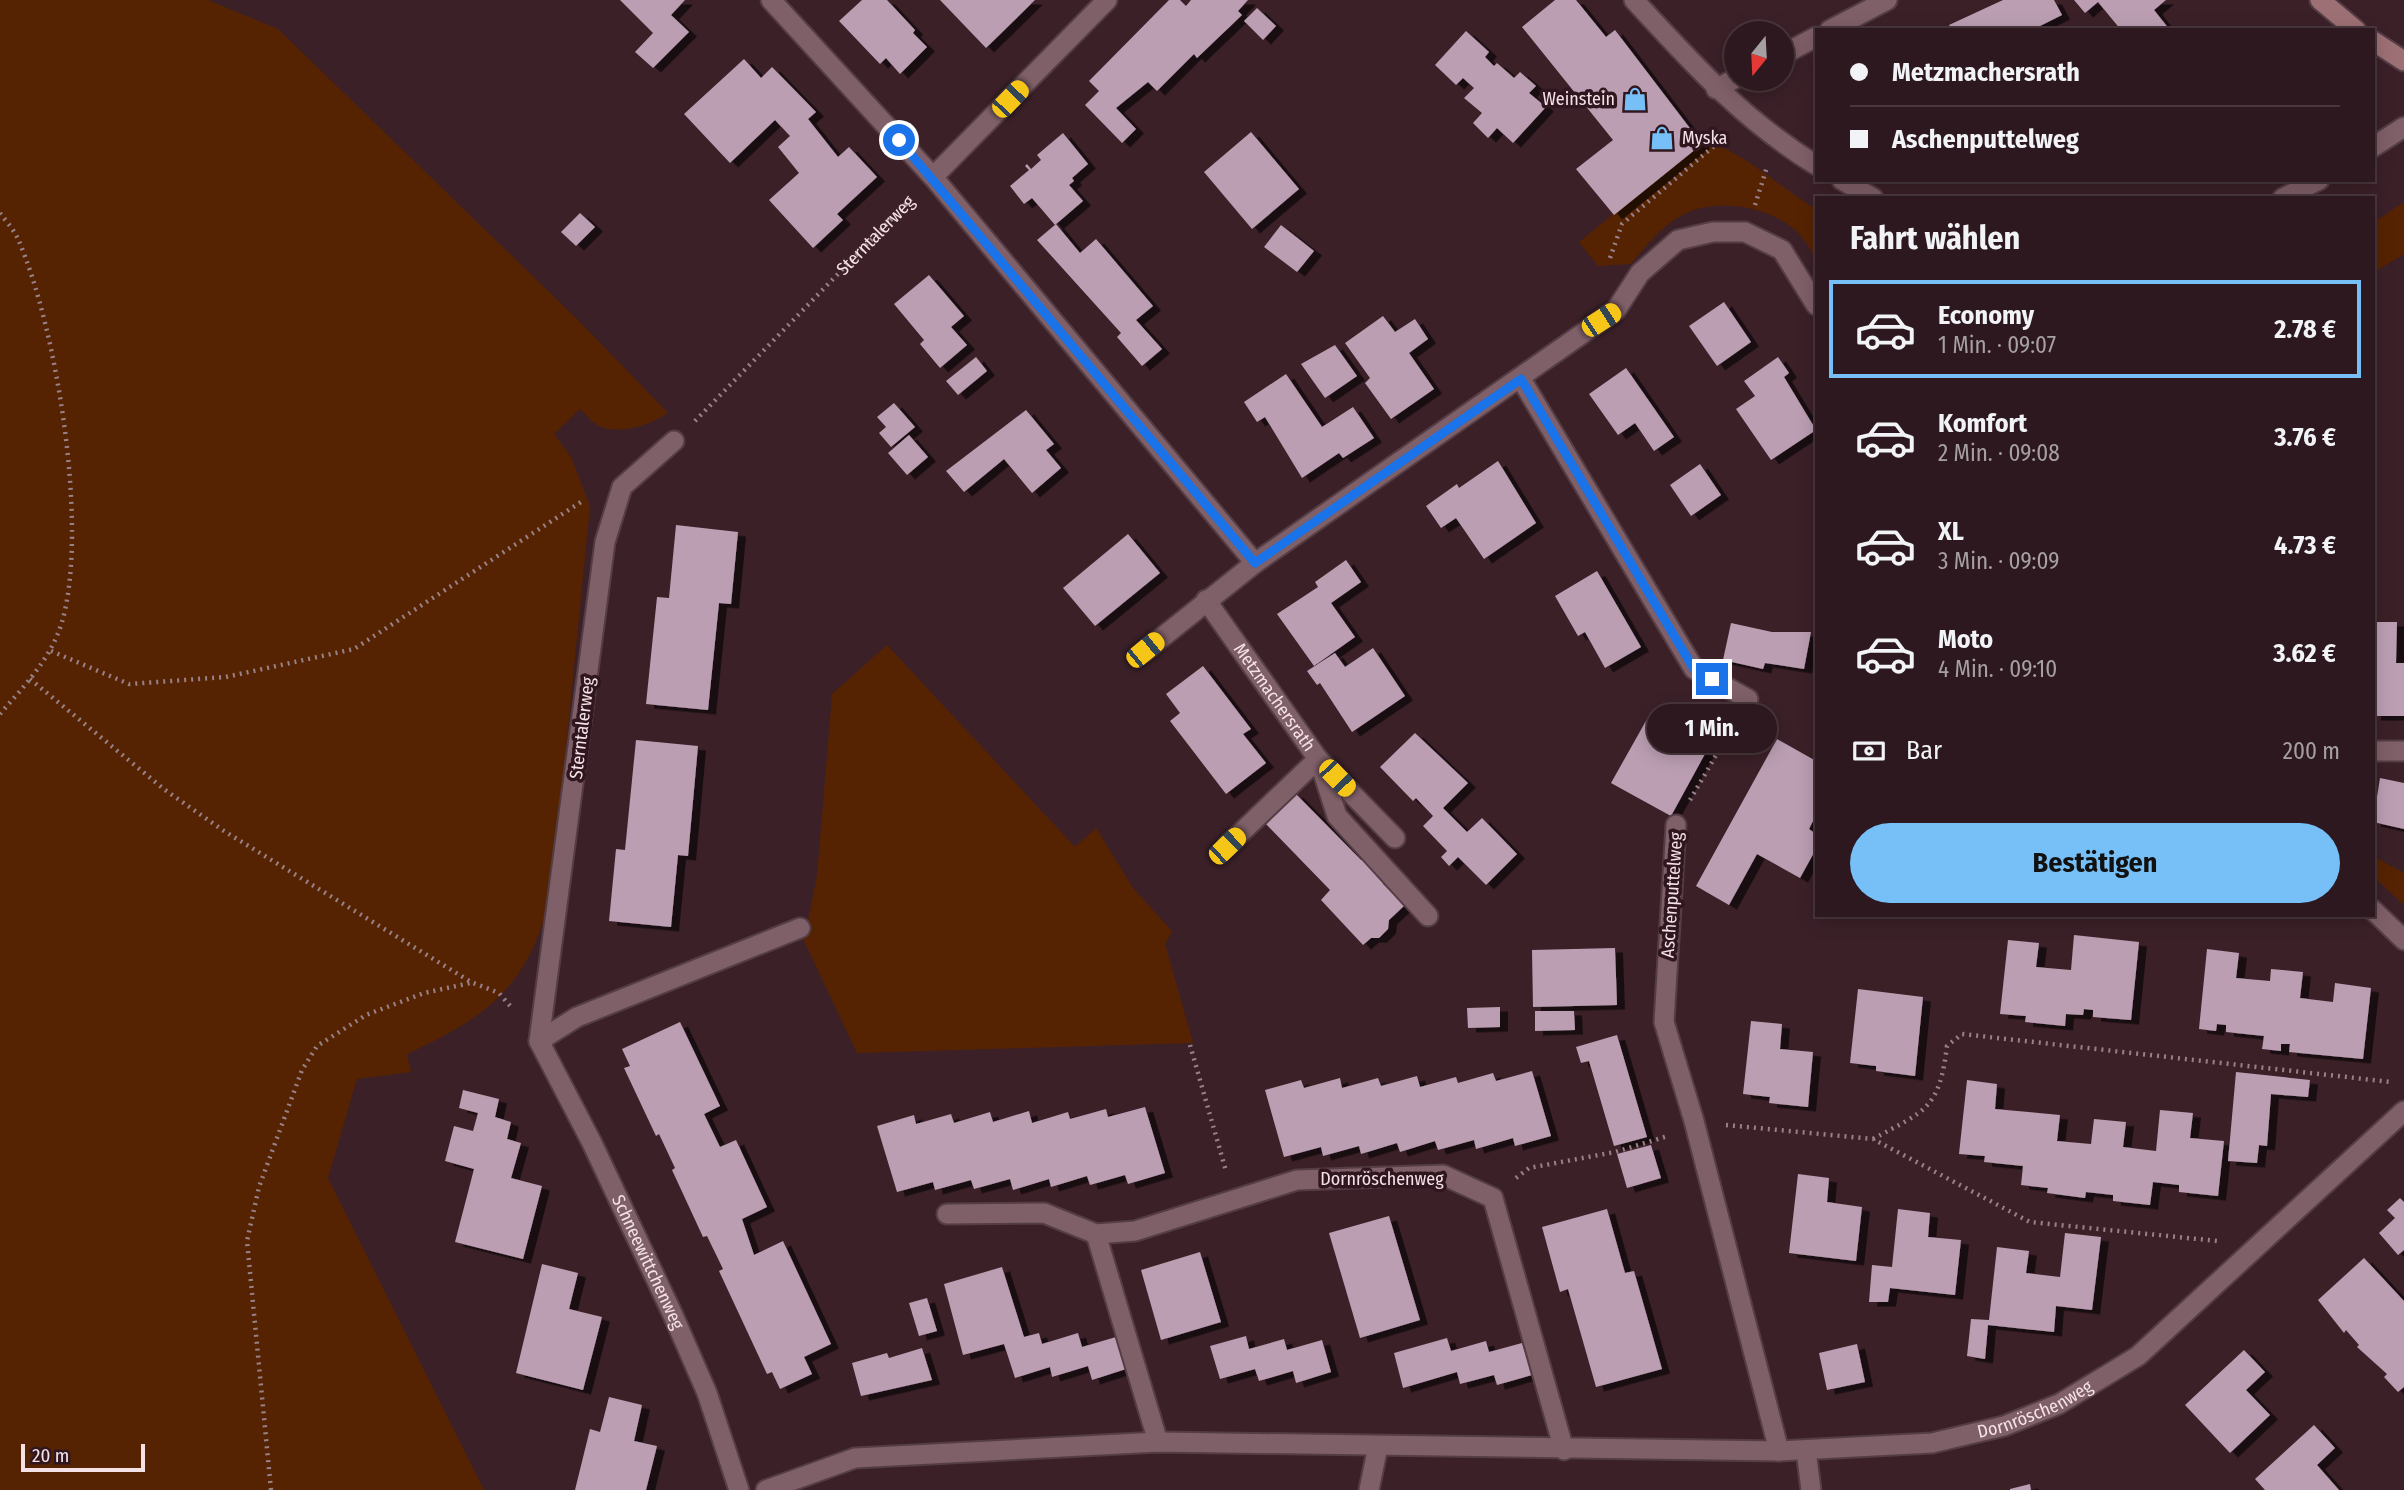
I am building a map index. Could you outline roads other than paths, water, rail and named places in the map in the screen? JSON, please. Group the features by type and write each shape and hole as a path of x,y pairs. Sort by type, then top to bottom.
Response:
{"main road":[{"path":"2320,0 2354,28"},
{"path":"2375,42 2404,61"}],"street":[{"path":"771,0 933,177 1255,563"},
{"path":"933,177 1107,0"},
{"path":"1634,0 1716,89 1775,140 1815,164"},
{"path":"1834,28 1888,0"},
{"path":"1794,49 1815,38"},
{"path":"1716,89 1724,85"},
{"path":"2375,145 2404,127"},
{"path":"1845,182 1869,196"},
{"path":"2287,196 2315,182"},
{"path":"1145,650 1255,563 1616,310 1640,273 1678,240 1701,234 1745,232 1782,250 1815,303"},
{"path":"1521,379 1694,669 1748,699"},
{"name":"Sterntalerweg","path":"539,1041 605,542 622,486 674,441"},
{"name":"Metzmachersrath","path":"1206,600 1318,758 1227,846"},
{"path":"2375,751 2404,751"},
{"path":"1318,758 1395,838"},
{"path":"1318,758 1337,816 1428,916"},
{"name":"Aschenputtelweg","path":"1676,825 1664,1022 1695,1124 1779,1451"},
{"path":"2375,912 2404,940"},
{"path":"539,1041 577,1017 800,928"},
{"name":"Schneewittchenweg","path":"539,1041 592,1143 673,1315 707,1394 739,1490"},
{"name":"Dornröschenweg","path":"766,1490 855,1458 1158,1442 1564,1450 1779,1451 1932,1443 2004,1426 2059,1404 2137,1356 2404,1111"},
{"name":"Dornröschenweg","path":"947,1214 1044,1213 1096,1234 1136,1231 1297,1180 1443,1175 1493,1198 1564,1450"},
{"path":"1096,1234 1158,1442"},
{"path":"1369,1490 1378,1446"},
{"path":"1806,1450 1811,1490"}],"place":[{"name":"Weinstein","path":"1635,99"},
{"name":"Myska","path":"1662,138"}]}
